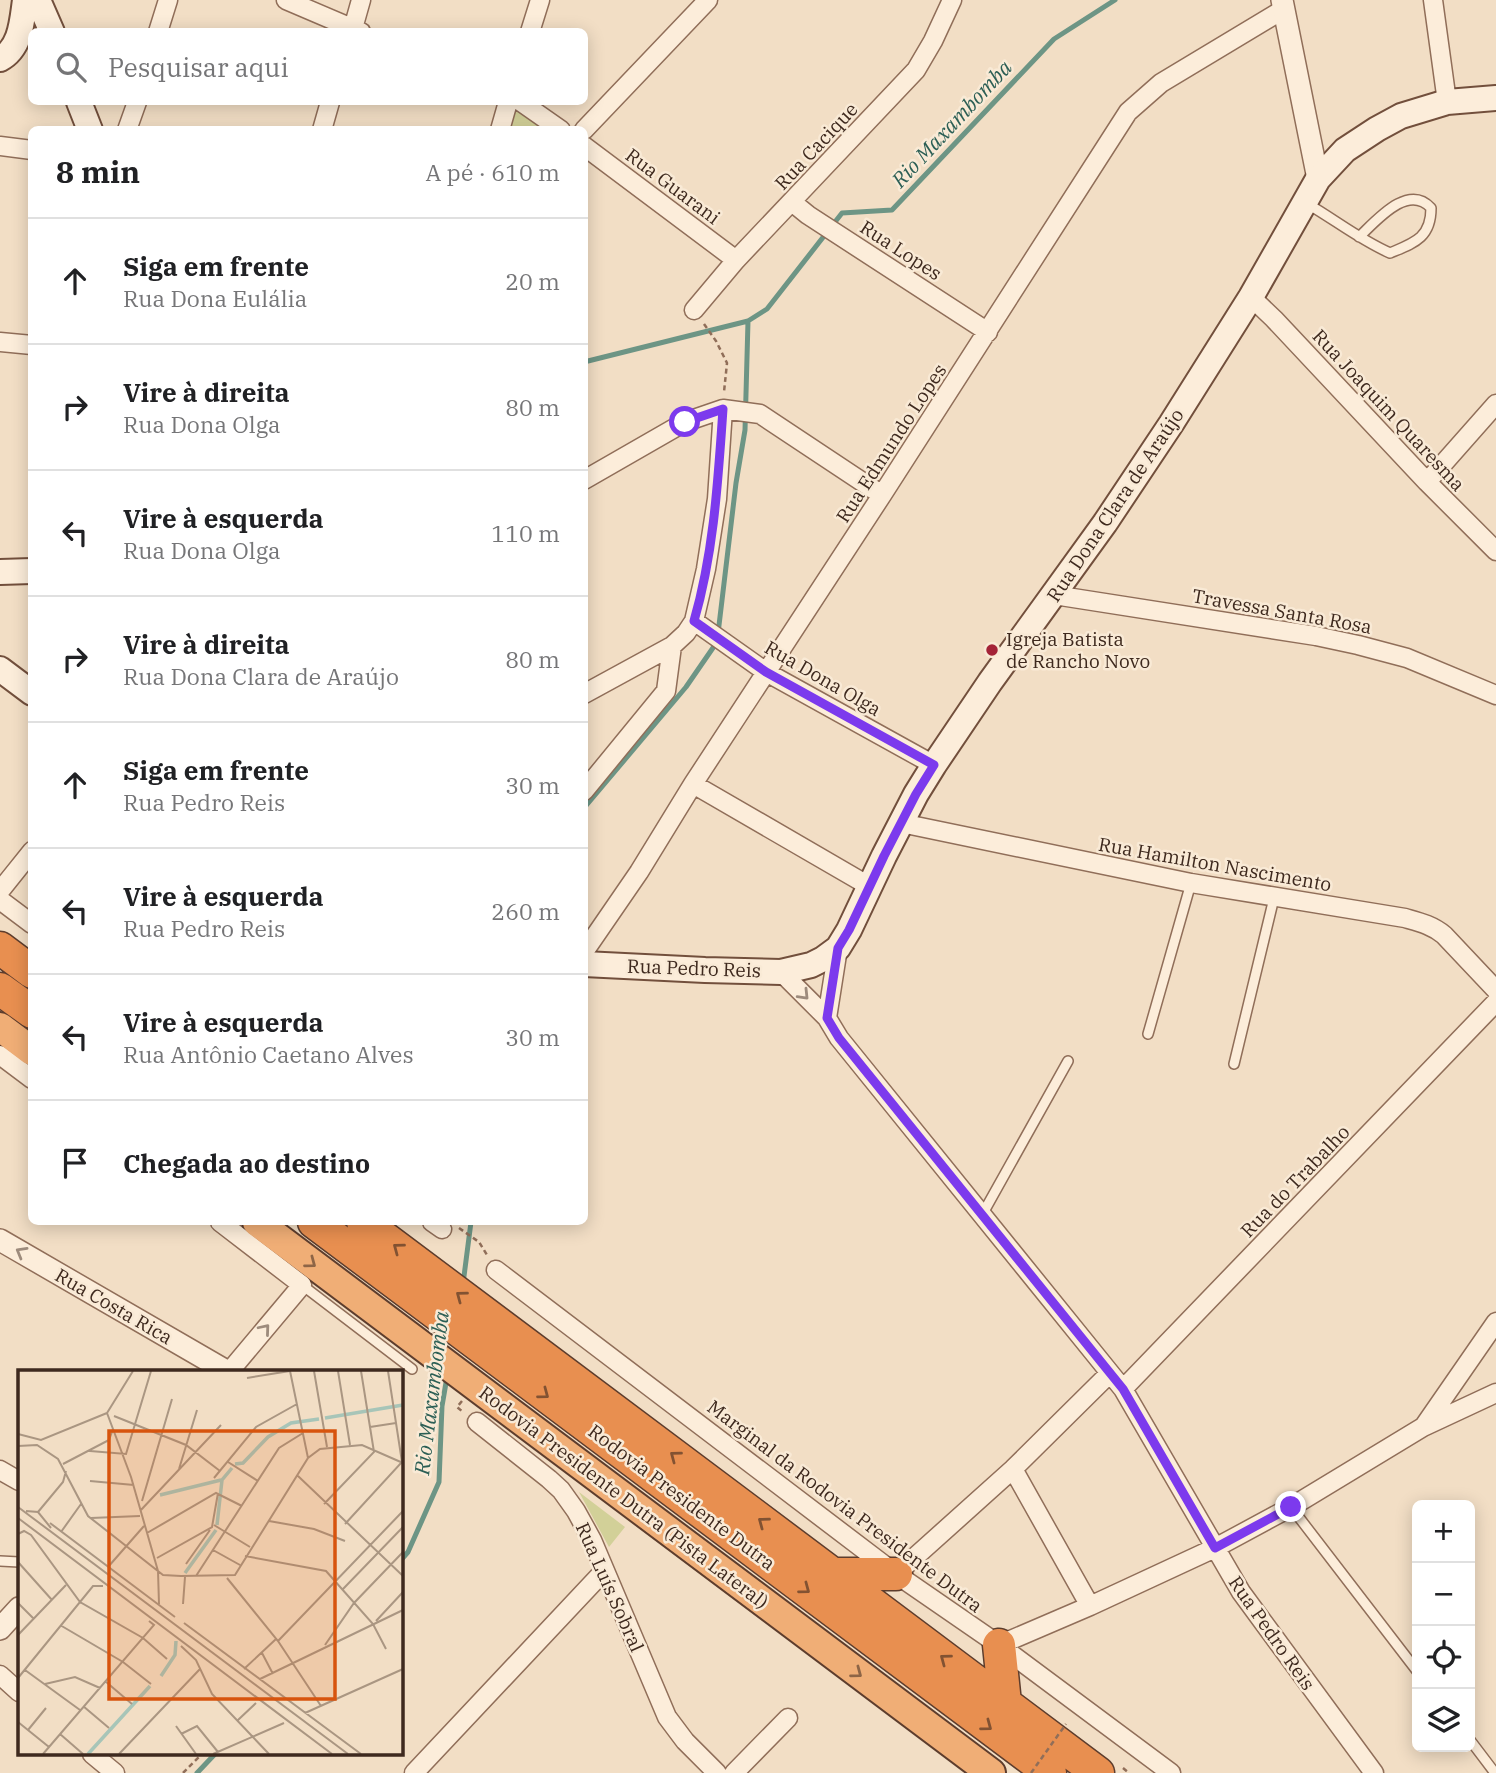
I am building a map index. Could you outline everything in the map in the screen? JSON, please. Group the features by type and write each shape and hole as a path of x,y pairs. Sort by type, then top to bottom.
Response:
{"highway":[{"path":"0,948 28,969"},
{"path":"0,989 28,1009"},
{"path":"0,1027 28,1048"},
{"name":"Rodovia Presidente Dutra (Pista Lateral)","path":"261,1225 417,1358 470,1382 991,1773"},
{"name":"Rodovia Presidente Dutra","path":"318,1225 1050,1773"},
{"name":"Rodovia Presidente Dutra","path":"367,1225 1098,1773"},
{"path":"832,1574 896,1574"},
{"path":"999,1645 1004,1703"}],"main road":[{"path":"0,59 9,54 18,37 25,0"},
{"path":"38,0 49,28"},
{"name":"Rua Dona Clara de Araújo","path":"838,948 901,822 934,765 1143,467 1251,297 1318,178 1345,150 1401,116 1447,102 1496,98"},
{"path":"80,105 88,126"},
{"path":"0,572 28,571"},
{"path":"0,669 28,690"},
{"path":"781,972 811,965 838,948"},
{"name":"Rua Pedro Reis","path":"588,964 781,972"}],"street":[{"path":"159,28 168,0"},
{"path":"286,0 351,28"},
{"path":"356,28 361,0"},
{"path":"531,28 540,0"},
{"path":"588,126 708,0"},
{"name":"Rua Cacique","path":"699,316 736,260 916,70 952,0"},
{"path":"1433,0 1447,102"},
{"path":"1283,5 1318,178"},
{"name":"Rua Edmundo Lopes","path":"588,946 639,872 693,784 1128,112 1161,83 1283,5"},
{"path":"128,126 136,105"},
{"path":"322,126 329,105"},
{"path":"501,126 507,105"},
{"path":"525,105 555,126"},
{"path":"0,146 28,150"},
{"name":"Rua Guarani","path":"588,149 736,260"},
{"name":"Rua Lopes","path":"792,202 988,332"},
{"name":"Rua Joaquim Quaresma","path":"1251,297 1496,551"},
{"path":"0,342 28,345"},
{"path":"1427,482 1496,404"},
{"path":"588,692 672,646 694,621 706,569 717,499 727,410"},
{"path":"588,478 685,422 727,410 760,414 882,495"},
{"name":"Travessa Santa Rosa","path":"1054,595 1358,645 1407,658 1496,695"},
{"name":"Rua Dona Olga","path":"694,621 766,672 934,765"},
{"path":"588,786 666,691 672,646"},
{"path":"693,784 869,886"},
{"name":"Rua Hamilton Nascimento","path":"901,822 1191,884 1405,918 1435,928 1444,935 1496,990"},
{"path":"0,891 28,856"},
{"path":"0,900 28,920"},
{"path":"827,1018 838,948"},
{"name":"Rua Pedro Reis","path":"781,972 827,1018 839,1038 1123,1389 1241,1592 1374,1773"},
{"name":"Rua do Trabalho","path":"1123,1389 1496,1002"},
{"path":"0,1055 28,1076"},
{"path":"224,1225 302,1285 230,1370"},
{"name":"Rua Costa Rica","path":"0,1240 225,1370"},
{"name":"Marginal da Rodovia Presidente Dutra","path":"496,1270 896,1574 999,1645 1171,1773"},
{"path":"1423,1427 1496,1322"},
{"path":"896,1574 1013,1469 1110,1373"},
{"path":"999,1645 1215,1548 1291,1507 1423,1427 1496,1393"},
{"name":"Rua Luís Sobral","path":"477,1422 561,1490 585,1525 667,1717 685,1741 717,1773"},
{"path":"1013,1469 1090,1606"},
{"path":"0,1470 18,1480"},
{"path":"414,1773 604,1571"},
{"path":"0,1629 18,1609"},
{"path":"0,1675 18,1691"},
{"path":"734,1773 788,1718"},
{"path":"94,1756 115,1773"}],"lane":[{"path":"1305,202 1359,237 1390,253 1410,245 1427,232 1432,220 1432,208 1415,199 1398,203 1359,237"},
{"path":"1148,1034 1191,884"},
{"path":"1234,1063 1274,898"},
{"path":"982,1215 1068,1061"},
{"path":"302,1285 417,1358"},
{"path":"1291,1507 1412,1664"},
{"path":"0,1561 18,1562"},
{"path":"1475,1747 1495,1773"}],"path":[{"path":"699,316 727,363 727,410"},
{"path":"445,1226 479,1242"},
{"path":"1031,1773 1066,1724"},
{"path":"183,1773 200,1756"}],"shaded area":[{"path":"509,105 515,105 552,126 503,126"},
{"path":"579,1492 625,1527 609,1547"}],"waterway":[{"name":"Rio Maxambomba","path":"588,361 748,321 767,309 842,213 892,210 1054,39 1115,0"},
{"name":"Rio Maxambomba","path":"588,803 686,687 717,642 745,430 748,321"},
{"name":"Rio Maxambomba","path":"463,1284 471,1225"},
{"name":"Rio Maxambomba","path":"402,1559 408,1552 439,1482 442,1406 447,1377"},
{"name":"Rio Maxambomba","path":"197,1773 213,1756"}],"place":[{"name":"Igreja Batista de Rancho Novo","path":"992,650"}],"route":[{"path":"685,422 723,409 717,499 706,569 694,621 766,672 934,765 916,794 838,948 827,1018 839,1038 1123,1389 1215,1548 1291,1507"}]}
